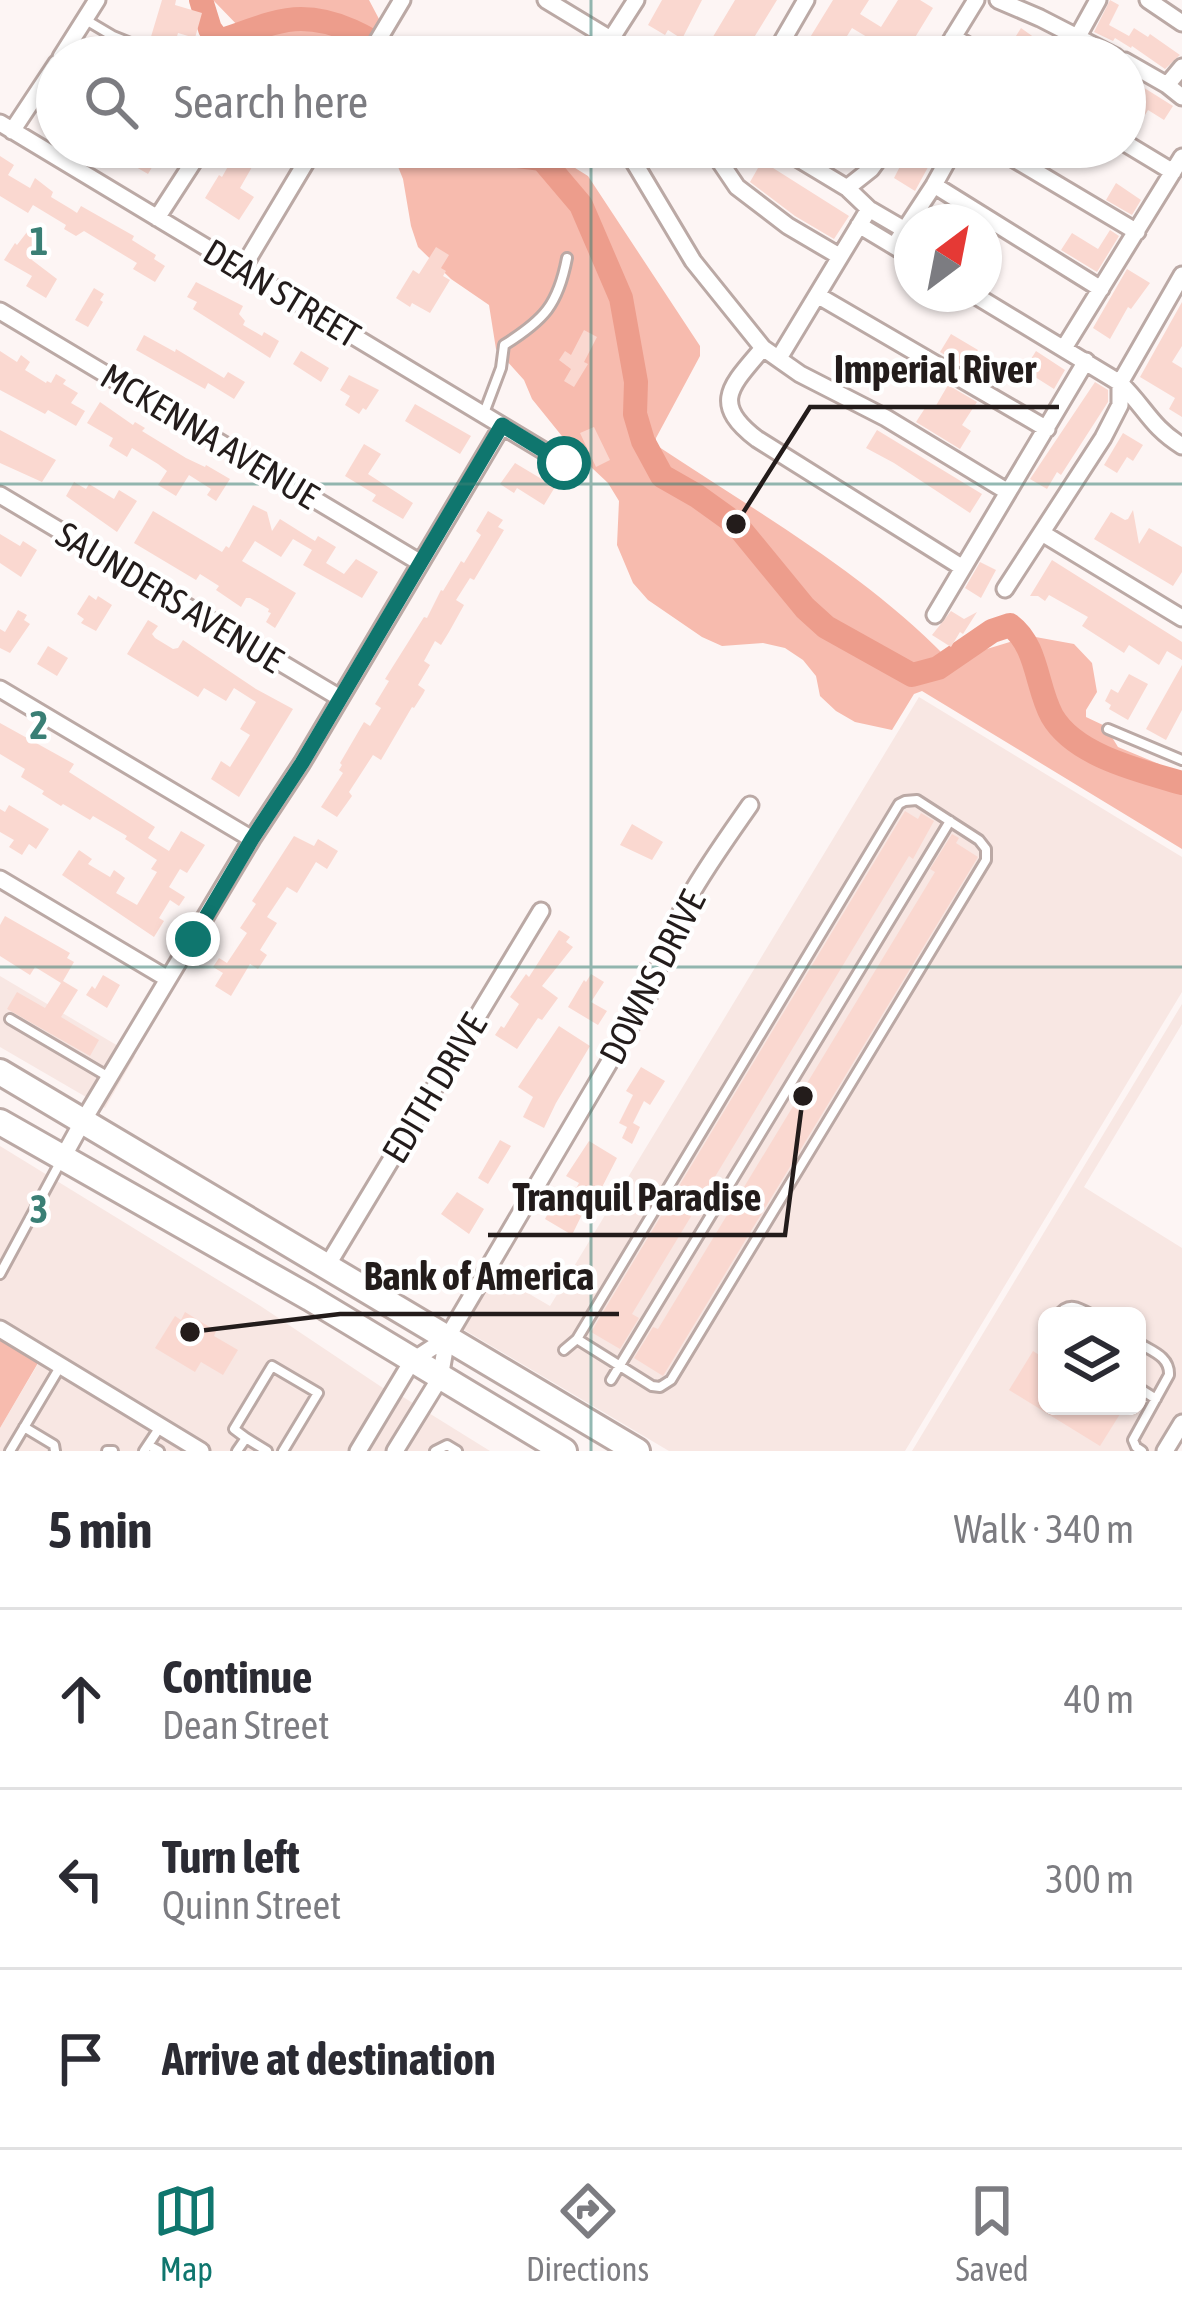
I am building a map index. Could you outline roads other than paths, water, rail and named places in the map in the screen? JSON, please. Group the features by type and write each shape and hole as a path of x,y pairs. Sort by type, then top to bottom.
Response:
{"main road":[{"path":"0,1072 637,1451"},
{"path":"0,1122 310,1298 564,1451"}],"street":[{"path":"75,36 97,0"},
{"path":"546,0 596,36"},
{"path":"618,36 635,0"},
{"path":"785,36 806,0"},
{"path":"954,36 976,0"},
{"path":"998,0 1073,36"},
{"path":"1040,18 1050,0"},
{"path":"1078,36 1099,0"},
{"path":"1148,0 1182,23"},
{"path":"381,36 398,7"},
{"path":"1167,86 1182,67"},
{"path":"1146,74 1182,97"},
{"path":"6,127 36,89"},
{"name":"DEAN STREET","path":"6,127 36,145"},
{"path":"1146,156 1173,172"},
{"path":"1064,347 1182,157"},
{"name":"DEAN STREET","path":"74,168 564,463"},
{"path":"157,218 189,168"},
{"path":"242,269 302,168"},
{"path":"638,168 693,261 764,348 800,374 886,418 1008,492"},
{"path":"724,168 737,187 788,226 839,256"},
{"path":"814,168 894,223"},
{"path":"847,188 872,168"},
{"path":"922,204 943,168"},
{"path":"1029,168 1137,232"},
{"path":"934,185 1101,289"},
{"path":"779,358 868,208"},
{"path":"859,225 893,246"},
{"path":"1004,590 1103,438 1120,405 1120,383 1181,278"},
{"path":"818,296 1046,428"},
{"name":"MCKENNA AVENUE","path":"0,311 419,562"},
{"path":"1002,311 1120,383 1138,400 1154,427 1182,446"},
{"path":"764,348 732,389 728,404 733,418 776,451 963,568"},
{"path":"934,615 1086,361"},
{"path":"62,1159 502,425"},
{"name":"SAUNDERS AVENUE","path":"0,495 340,698"},
{"path":"1042,533 1182,618"},
{"path":"0,689 252,839"},
{"name":"DOWNS DRIVE","path":"447,1338 653,988 658,964 683,908 750,805"},
{"path":"0,879 169,979"},
{"name":"EDITH DRIVE","path":"327,1266 541,910"},
{"path":"0,1329 201,1451"},
{"path":"358,1451 412,1361 447,1338"},
{"path":"395,1451 440,1378 447,1338"},
{"path":"1165,1451 1182,1423"}],"lane":[{"path":"85,20 113,36"},
{"path":"483,414 501,368 504,345 550,306 562,288 567,258"},
{"path":"1108,729 1182,760"},
{"path":"564,1350 577,1339 899,804 917,800 980,840 986,860 667,1385 652,1386 577,1339"},
{"path":"611,1380 950,820"},
{"path":"10,1019 110,1077"},
{"path":"0,1274 62,1159"},
{"path":"1142,1451 1133,1440 1169,1367 1146,1348"},
{"path":"267,1451 234,1429 272,1366 318,1393 283,1451"},
{"path":"10,1451 60,1367"},
{"path":"1146,1393 1156,1399"},
{"path":"159,1451 146,1448 160,1426"},
{"path":"24,1427 54,1445 55,1451"},
{"path":"237,1451 247,1438"},
{"path":"435,1451 447,1445 457,1451"}],"waterway":[{"path":"201,0 215,36"},
{"path":"234,36 301,19 327,22 362,36"},
{"path":"550,168 581,205 621,298 636,382 635,414 662,476 736,524 826,627 912,675 938,668 992,631 1010,625 1026,644 1052,716 1076,742 1110,760 1182,783"}],"place":[{"name":"Imperial River","path":"736,524"},
{"name":"Tranquil Paradise","path":"803,1096"},
{"name":"Bank of America","path":"190,1332"}]}
